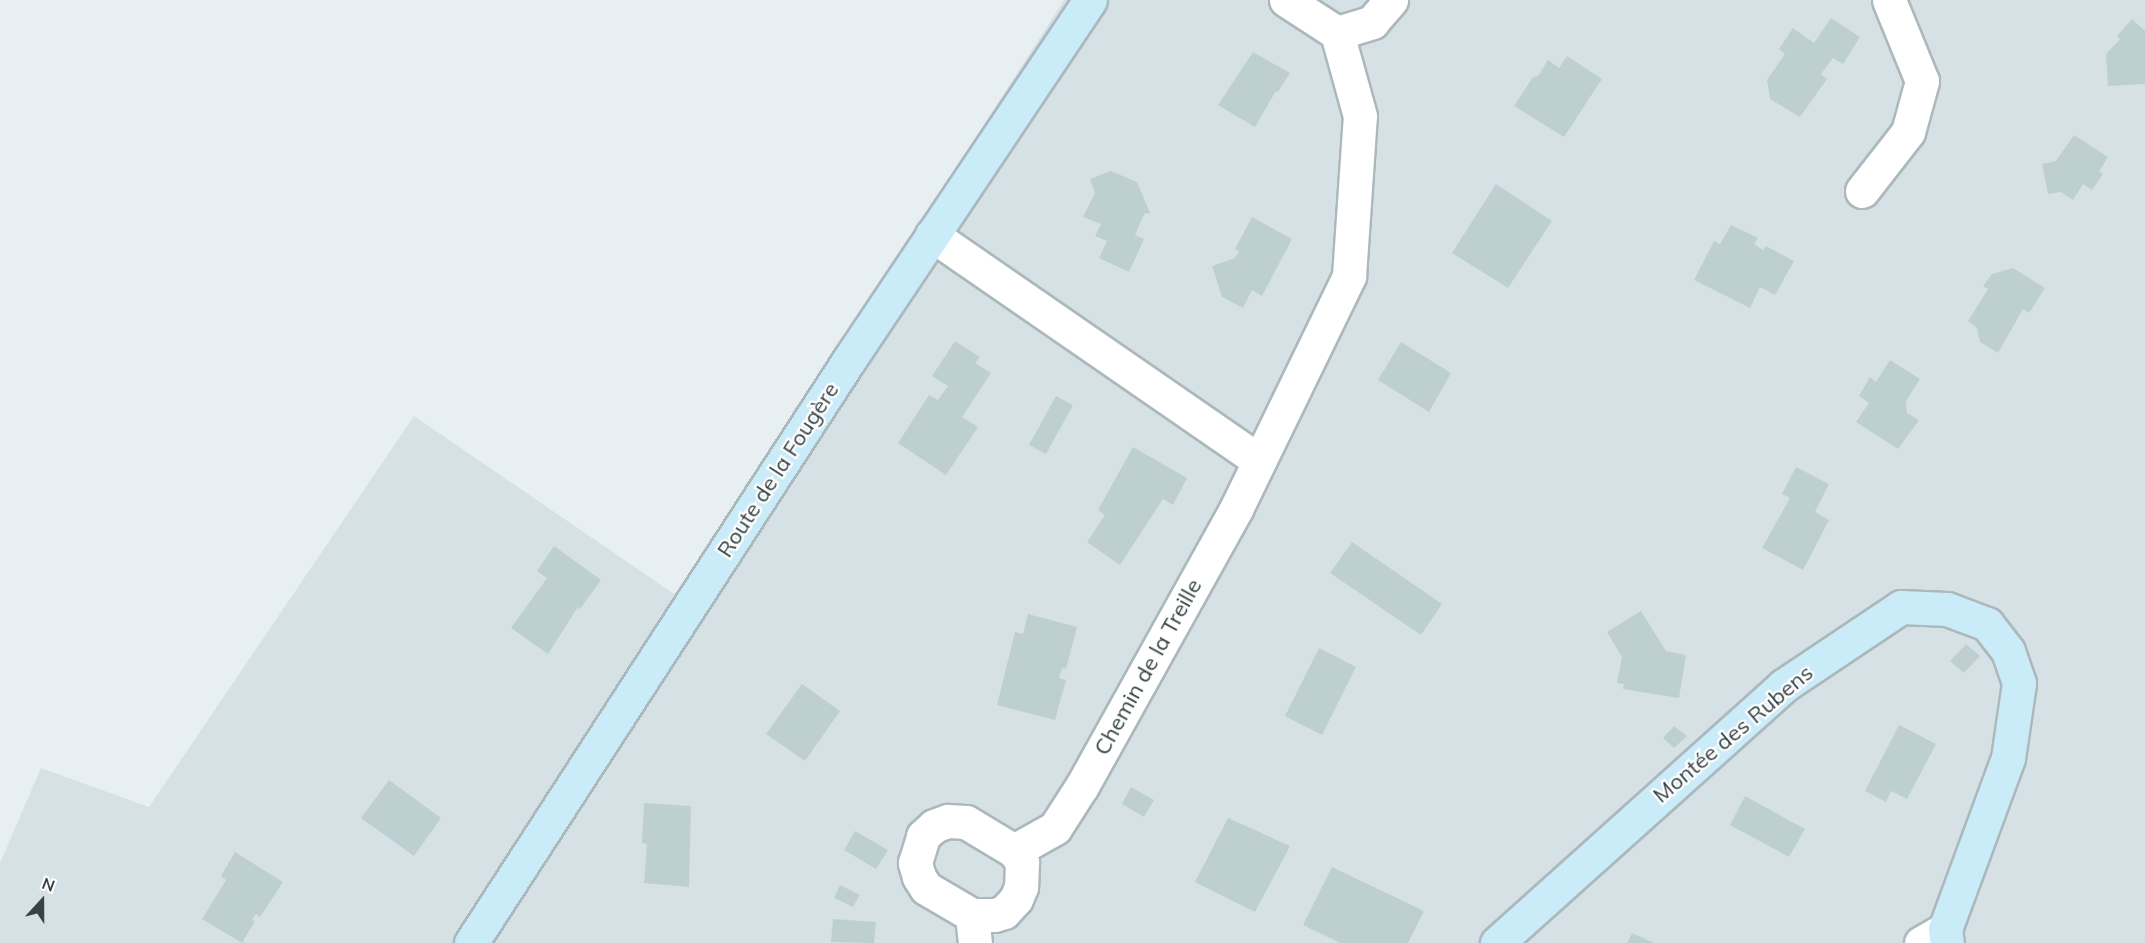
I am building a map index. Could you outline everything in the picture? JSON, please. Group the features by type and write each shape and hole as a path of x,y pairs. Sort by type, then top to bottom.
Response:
{"street":[{"name":"Route de la Fougère","path":"471,943 932,235 1090,0"},
{"path":"1286,0 1337,33 1372,22 1391,0"},
{"path":"1862,191 1908,132 1922,81 1889,0"},
{"name":"Chemin de la Treille","path":"1014,851 1056,828 1230,519 1349,276 1360,116 1337,33"},
{"path":"932,235 1259,461"},
{"name":"Montée des Rubens","path":"1497,943 1783,687 1902,607 1947,609 1987,624 2008,651 2019,682 2008,758 1938,938"},
{"path":"948,821 966,822 1014,851 1022,862 1023,873 1016,899 1004,912 988,916 974,929 926,888 919,877 915,863 923,836 934,826 948,821"}],"shaded area":[{"path":"1064,0 2145,0 2145,943 0,943 0,863 41,768 149,807 414,416 680,598"}],"building":[{"path":"1831,18 1860,37 1843,64 1833,58 1821,74 1827,79 1800,117 1770,99 1767,80 1785,54 1779,49 1793,28 1814,43"},
{"path":"2132,19 2145,31 2145,84 2108,86 2106,54 2120,39 2117,36"},
{"path":"1253,52 1290,73 1278,92 1276,91 1255,127 1218,105"},
{"path":"1567,56 1602,79 1564,137 1514,106 1533,77 1538,76 1548,60 1559,68"},
{"path":"2074,135 2108,157 2099,172 2103,174 2092,190 2083,184 2073,200 2061,192 2048,194 2042,164 2056,161"},
{"path":"1111,171 1137,182 1150,213 1144,214 1135,235 1144,239 1129,272 1099,258 1107,241 1095,236 1101,224 1083,217 1095,193 1090,179"},
{"path":"1496,184 1552,221 1508,288 1452,253"},
{"path":"1252,217 1292,239 1262,296 1252,290 1243,308 1222,297 1212,266 1235,258 1239,251 1235,249"},
{"path":"1731,225 1758,238 1754,244 1763,250 1766,246 1794,261 1775,295 1760,287 1750,308 1694,280 1714,241 1720,244"},
{"path":"2013,268 2045,288 2029,313 2023,309 1998,353 1980,342 1977,328 1968,321 1988,289 1983,286 1992,274"},
{"path":"955,341 980,357 975,363 991,373 962,417 978,427 946,475 898,443 929,395 938,400 948,386 932,376"},
{"path":"1401,342 1451,373 1429,412 1378,380"},
{"path":"1890,360 1920,379 1906,401 1907,413 1919,420 1898,449 1856,422 1869,403 1859,396 1870,377 1876,382"},
{"path":"1056,396 1073,405 1046,454 1029,445"},
{"path":"1133,447 1187,478 1173,505 1163,499 1120,565 1087,542 1105,515 1098,510"},
{"path":"1796,467 1829,484 1815,512 1829,520 1803,570 1762,548 1790,498 1782,494"},
{"path":"1352,542 1442,604 1421,635 1330,573"},
{"path":"554,546 601,580 580,609 578,607 548,654 511,628 547,578 537,571"},
{"path":"1641,611 1666,651 1686,655 1679,698 1623,689 1624,684 1617,683 1622,657 1607,632"},
{"path":"1028,614 1077,627 1066,669 1062,668 1059,678 1066,680 1055,720 997,705 1015,632 1023,634"},
{"path":"1966,644 1980,656 1964,673 1950,661"},
{"path":"1319,648 1356,667 1322,735 1285,716"},
{"path":"802,684 840,711 805,761 766,734"},
{"path":"1899,725 1936,744 1907,799 1891,791 1886,802 1865,791"},
{"path":"1674,726 1687,736 1674,748 1663,738"},
{"path":"389,780 441,818 414,856 361,818"},
{"path":"1131,787 1154,800 1144,817 1122,804"},
{"path":"1745,796 1805,829 1789,857 1730,825"},
{"path":"644,803 691,806 689,887 644,883 647,844 642,843"},
{"path":"1228,818 1290,846 1255,912 1195,882"},
{"path":"855,831 888,850 876,869 844,850"},
{"path":"235,852 283,882 260,917 256,914 252,920 255,921 242,943 202,919 226,880 221,876"},
{"path":"1332,867 1424,911 1408,943 1340,943 1303,925"},
{"path":"840,885 860,895 853,907 834,898"},
{"path":"833,919 876,922 874,943 831,942"},
{"path":"1632,933 1654,943 1627,943"}]}
